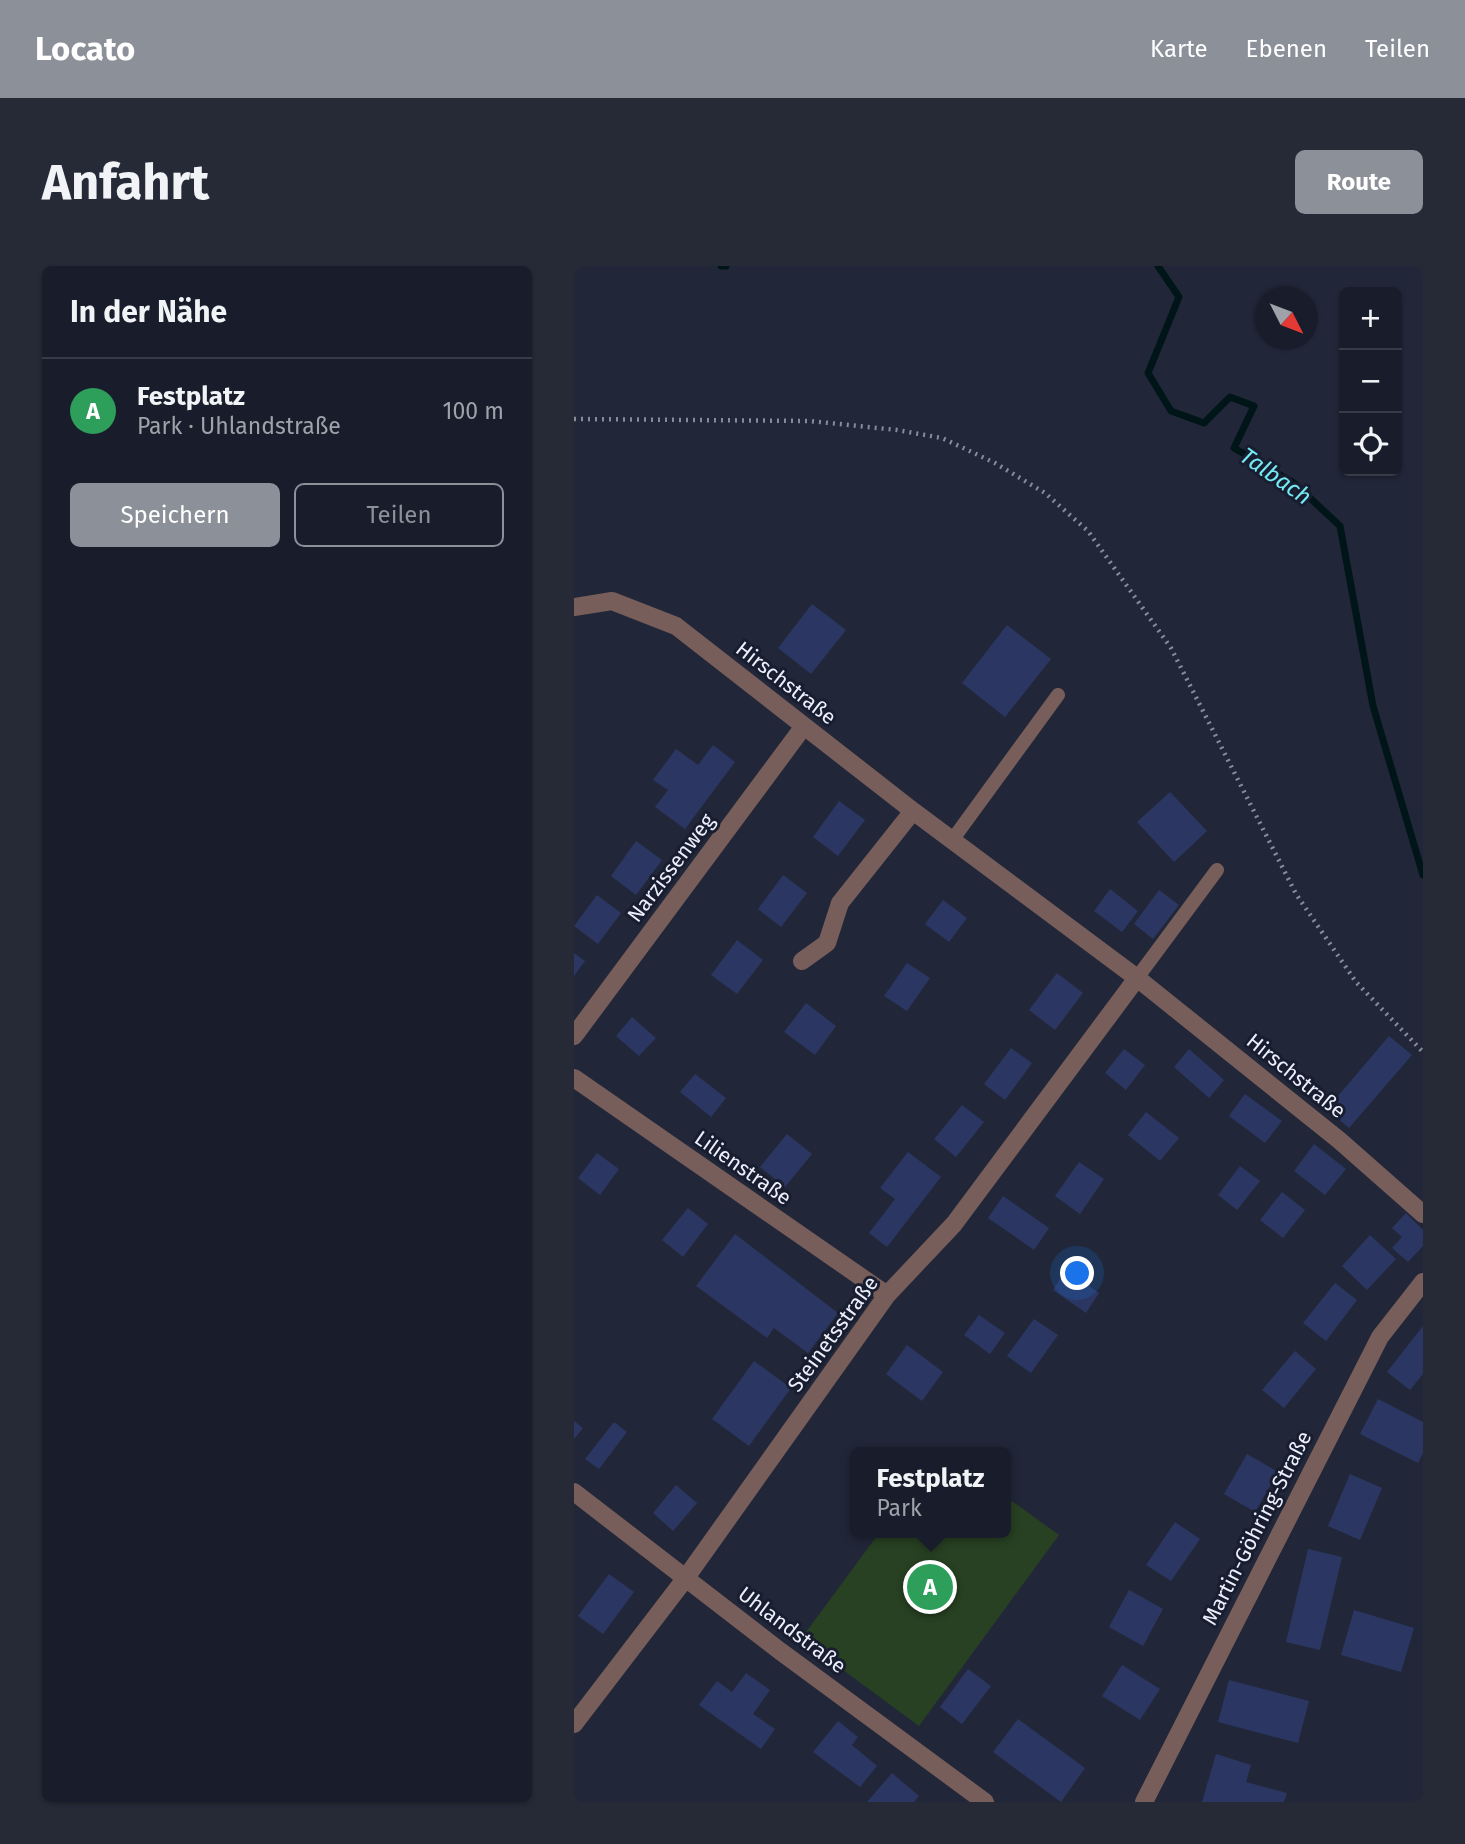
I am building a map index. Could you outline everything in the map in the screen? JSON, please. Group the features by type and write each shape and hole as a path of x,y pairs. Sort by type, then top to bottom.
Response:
{"street":[{"name":"Hirschstraße","path":"574,607 612,601 676,626 913,811 1137,978 1339,1140 1423,1214"},
{"name":"Narzissenweg","path":"574,1036 804,726"},
{"path":"802,961 827,943 840,903 913,811"},
{"name":"Steinetsstraße","path":"574,1724 685,1579 887,1294 954,1224 1137,978"},
{"name":"Lilienstraße","path":"574,1078 887,1294"},
{"name":"Martin-Göhring-Straße","path":"1144,1802 1380,1337 1423,1282"},
{"name":"Uhlandstraße","path":"574,1492 685,1579 985,1802"}],"lane":[{"path":"953,839 1058,695"},
{"path":"1137,978 1217,870"}],"path":[{"path":"574,419 810,421 897,430 943,438 995,463 1045,493 1088,531 1171,648 1296,894 1356,982 1423,1052"}],"green space":[{"path":"1011,1500 1059,1535 919,1726 801,1639 875,1538 1011,1538"}],"building":[{"path":"812,604 846,630 811,674 778,648"},
{"path":"1007,625 1051,659 1005,717 962,683"},
{"path":"713,745 735,762 685,829 655,807 668,790 653,780 676,749 698,765"},
{"path":"1170,792 1207,831 1174,862 1137,822"},
{"path":"839,801 865,820 838,856 813,837"},
{"path":"636,841 662,860 636,895 611,876"},
{"path":"783,875 807,893 781,927 758,909"},
{"path":"1110,889 1138,911 1122,932 1094,911"},
{"path":"1159,890 1179,905 1153,939 1134,924"},
{"path":"597,895 621,913 598,944 574,926"},
{"path":"943,900 967,918 949,942 925,924"},
{"path":"737,940 763,960 737,994 711,975"},
{"path":"574,953 585,961 574,976"},
{"path":"907,963 930,978 907,1011 884,996"},
{"path":"1057,973 1083,993 1055,1030 1029,1010"},
{"path":"806,1003 836,1026 815,1055 784,1032"},
{"path":"632,1017 656,1038 639,1056 616,1036"},
{"path":"1389,1036 1412,1055 1349,1128 1327,1109"},
{"path":"1011,1048 1032,1063 1005,1100 984,1084"},
{"path":"1124,1049 1145,1065 1126,1090 1105,1073"},
{"path":"1189,1049 1224,1080 1209,1098 1174,1067"},
{"path":"695,1074 726,1098 711,1117 680,1092"},
{"path":"1245,1094 1282,1121 1265,1143 1229,1116"},
{"path":"962,1105 984,1122 956,1157 934,1139"},
{"path":"1146,1112 1179,1138 1160,1161 1128,1135"},
{"path":"787,1134 812,1154 785,1187 760,1167"},
{"path":"1314,1144 1346,1169 1325,1195 1294,1171"},
{"path":"908,1152 941,1177 887,1247 869,1233 895,1199 880,1188"},
{"path":"597,1153 619,1169 600,1195 578,1178"},
{"path":"1079,1162 1104,1179 1080,1214 1055,1196"},
{"path":"1240,1166 1260,1181 1237,1210 1218,1195"},
{"path":"1282,1192 1305,1210 1283,1238 1260,1220"},
{"path":"1003,1196 1049,1228 1034,1250 988,1218"},
{"path":"688,1208 708,1224 683,1257 662,1240"},
{"path":"1406,1213 1423,1230 1423,1246 1408,1262 1392,1248 1402,1237 1392,1228"},
{"path":"735,1234 838,1313 808,1353 774,1328 767,1338 696,1286"},
{"path":"1370,1235 1396,1259 1367,1290 1342,1266"},
{"path":"1066,1270 1099,1293 1086,1313 1053,1290"},
{"path":"1335,1283 1357,1300 1326,1341 1303,1323"},
{"path":"979,1315 1005,1333 990,1354 964,1335"},
{"path":"1034,1319 1058,1335 1031,1373 1007,1356"},
{"path":"1423,1326 1423,1374 1410,1390 1387,1372"},
{"path":"907,1345 943,1372 922,1401 886,1374"},
{"path":"1295,1351 1316,1369 1284,1408 1262,1390"},
{"path":"754,1361 791,1388 749,1446 712,1419"},
{"path":"1378,1399 1423,1422 1423,1453 1418,1463 1360,1434"},
{"path":"574,1421 583,1428 574,1439"},
{"path":"614,1422 627,1432 599,1469 585,1459"},
{"path":"1247,1454 1278,1472 1255,1512 1224,1494"},
{"path":"1350,1474 1382,1488 1360,1540 1328,1526"},
{"path":"676,1485 697,1503 673,1531 653,1513"},
{"path":"1175,1522 1200,1539 1171,1581 1146,1565"},
{"path":"1308,1549 1342,1557 1320,1650 1286,1642"},
{"path":"609,1574 634,1592 603,1634 578,1616"},
{"path":"1129,1590 1163,1609 1143,1646 1109,1627"},
{"path":"1354,1610 1414,1628 1401,1672 1341,1655"},
{"path":"1122,1665 1160,1689 1140,1720 1102,1696"},
{"path":"968,1669 991,1686 962,1724 940,1707"},
{"path":"746,1673 770,1690 753,1714 775,1729 761,1749 699,1705 717,1681 732,1692"},
{"path":"1229,1680 1309,1701 1298,1743 1218,1722"},
{"path":"1018,1719 1085,1768 1061,1802 993,1752"},
{"path":"838,1721 858,1737 852,1745 877,1766 860,1787 813,1752"},
{"path":"1216,1754 1251,1765 1246,1782 1287,1793 1284,1802 1202,1802"},
{"path":"892,1773 919,1796 914,1802 867,1802"}],"waterway":[{"name":"Talbach","path":"721,266 726,266"},
{"name":"Talbach","path":"1158,266 1179,297 1148,373 1171,411 1204,423 1230,397 1254,406 1234,448 1294,483 1340,526 1373,706 1423,875"}],"place":[{"name":"Festplatz","path":"930,1587"}]}
